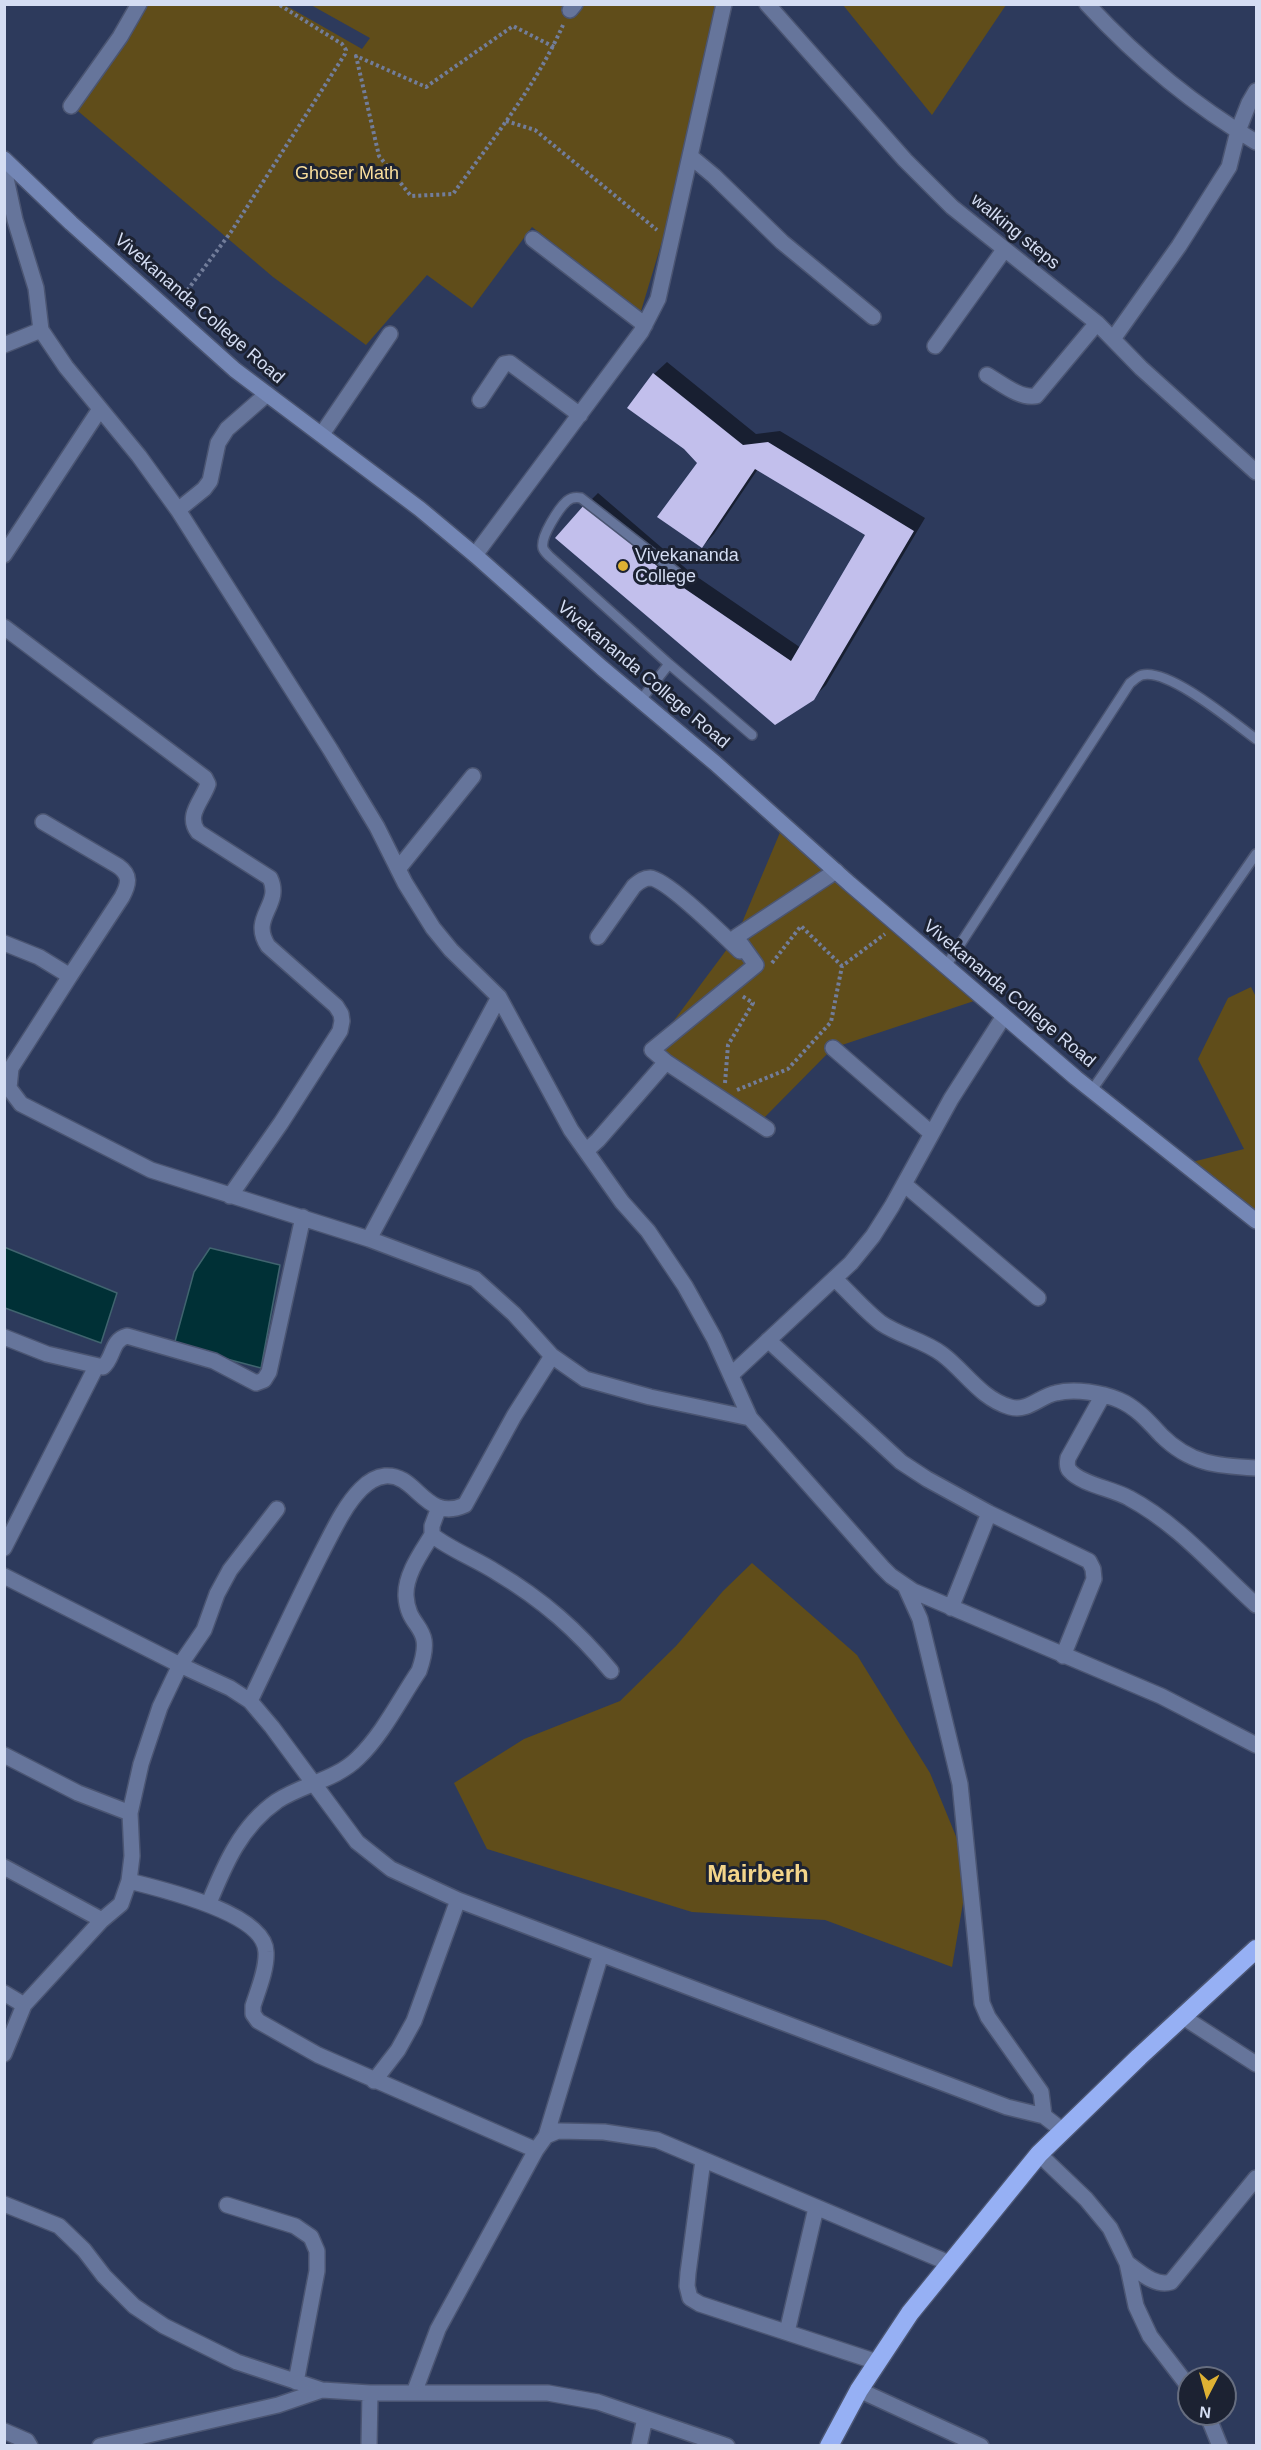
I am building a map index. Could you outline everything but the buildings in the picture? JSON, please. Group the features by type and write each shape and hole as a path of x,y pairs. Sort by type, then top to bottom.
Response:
{"highway":[{"path":"829,2445 859,2390 910,2313 1039,2154 1257,1949"}],"street":[{"path":"72,106 120,37 139,4"},
{"path":"475,555 645,325 658,299 724,4"},
{"name":"walking steps","path":"767,4 904,160 952,207 1097,323 1141,368 1257,472"},
{"path":"1087,4 1149,65 1190,99 1257,142"},
{"path":"1113,339 1174,254 1229,166 1238,131 1249,103 1257,91"},
{"path":"690,156 782,242 873,317"},
{"name":"Vivekananda College Road","path":"4,159 56,210 235,370 420,509 1004,1016 1092,1090 1257,1221"},
{"path":"4,169 15,220 36,288 41,330 66,368 139,456 178,510 330,749 377,827 421,910 451,950 499,997 555,1103 622,1202 648,1231 672,1267 714,1338 750,1418 882,1567 906,1588 1175,1702 1257,1745"},
{"path":"533,239 645,325"},
{"path":"935,346 1004,250"},
{"path":"987,375 1023,395 1036,396 1097,323"},
{"path":"4,345 41,330"},
{"path":"322,434 390,334"},
{"path":"480,400 504,364 510,363 580,415"},
{"path":"178,510 204,489 210,481 218,443 227,429 267,394"},
{"path":"4,555 100,409"},
{"path":"4,627 205,778 207,784 195,809 193,826 198,832 270,878 274,886 273,896 261,924 262,936 268,946 336,1006 341,1014 342,1021 334,1039 280,1124 230,1196"},
{"path":"398,868 473,776"},
{"path":"43,822 126,871 128,886 11,1068 9,1088 21,1104 151,1170 369,1239 475,1279 514,1314 552,1356 585,1378 650,1397 750,1418"},
{"path":"762,967 736,937 836,871"},
{"path":"598,937 634,886 641,880 649,878 656,880 681,898 762,967"},
{"path":"4,943 39,957 70,976"},
{"path":"762,967 729,987 652,1050 666,1062 767,1130"},
{"path":"369,1239 499,997"},
{"path":"732,1374 835,1279 873,1236 931,1133 1004,1016"},
{"path":"833,1048 931,1133"},
{"path":"586,1151 666,1062"},
{"path":"904,1184 1038,1298"},
{"path":"4,1337 47,1354 103,1367 108,1363 115,1344 127,1336 214,1361 256,1383 264,1380 269,1372 303,1217"},
{"path":"835,1279 881,1322 944,1356 972,1384 1010,1407 1023,1408 1058,1392 1103,1395 1121,1401 1142,1415 1168,1441 1188,1456 1207,1464 1224,1467 1257,1468"},
{"path":"768,1340 901,1462 989,1513 1089,1561 1094,1579 1063,1656"},
{"path":"250,1701 321,1555 340,1519 361,1490 376,1479 387,1476 399,1479 439,1508 455,1509 465,1505 514,1416 552,1356"},
{"path":"4,1548 96,1367"},
{"path":"1103,1395 1068,1458 1067,1465 1070,1471 1080,1478 1130,1498 1161,1518 1257,1605"},
{"path":"209,1903 226,1861 244,1832 278,1801 342,1771 359,1758 419,1671 425,1655 426,1641 422,1630 409,1613 406,1594 413,1569 432,1535 432,1526 439,1508"},
{"path":"4,2054 24,2005 102,1920 120,1904 129,1881 132,1856 130,1813 141,1764 160,1707 180,1665 204,1630 217,1594 230,1570 277,1509"},
{"path":"951,1608 989,1513"},
{"path":"432,1535 527,1590 567,1622 611,1671"},
{"path":"4,1576 230,1688 250,1701 273,1727 357,1842 391,1869 458,1900 1007,2107 1044,2116 1062,2130"},
{"path":"906,1588 920,1619 960,1784 982,2003 988,2017 1041,2092 1044,2116"},
{"path":"4,1755 78,1793 130,1813"},
{"path":"4,1867 102,1920"},
{"path":"129,1881 209,1903 250,1926 262,1937 267,1952 253,2006 253,2014 258,2021 318,2055 374,2081 537,2150"},
{"path":"374,2081 398,2050 414,2021 458,1900"},
{"path":"414,2393 438,2329 546,2136 601,1954"},
{"path":"4,1993 24,2005"},
{"path":"1183,2017 1257,2064"},
{"path":"546,2136 558,2131 574,2131 641,2136 657,2140 949,2263"},
{"path":"1039,2154 1086,2199 1110,2228 1127,2263 1136,2306 1150,2336 1177,2371"},
{"path":"703,2160 688,2273 687,2286 690,2298 700,2304 877,2362"},
{"path":"1127,2263 1156,2282 1165,2284 1171,2282 1257,2178"},
{"path":"4,2204 58,2226 84,2250 104,2276 134,2307 164,2326 237,2362 296,2382 322,2390 370,2393 548,2393 598,2402 727,2445"},
{"path":"227,2205 295,2226 311,2236 317,2251 317,2271 296,2382"},
{"path":"787,2332 816,2208"},
{"path":"100,2445 278,2405 322,2390"},
{"path":"859,2390 981,2445"},
{"path":"369,2445 370,2393"},
{"path":"639,2445 645,2418"},
{"path":"1212,2426 1220,2445"},
{"path":"4,2431 27,2441 30,2445"}],"lane":[{"path":"676,572 581,498 573,497 566,502 543,540 544,549 549,556 752,735"},
{"path":"640,701 669,664"},
{"path":"946,966 1130,683 1142,675 1159,676 1178,683 1257,739"},
{"path":"1092,1090 1257,854"}],"path":[{"path":"171,313 231,232 345,54 346,50 342,44 278,4"},
{"path":"554,47 513,26 426,87 356,56 379,156 411,196 453,194 506,121 554,47 572,7"},
{"path":"506,121 535,130 672,242"},
{"path":"735,1091 788,1069 831,1022 842,966 898,924"},
{"path":"762,967 801,926 842,966"},
{"path":"725,1085 728,1045 753,1003 729,987"}],"green space":[{"name":"Ghoser Math","path":"134,5 285,5 362,49 370,38 311,5 720,5 695,132 641,311 532,227 472,308 427,275 366,345 273,277 72,106"},
{"path":"843,5 1006,5 932,115"},
{"path":"784,823 983,998 833,1048 761,1121 652,1050 736,937"},
{"path":"1251,987 1256,997 1256,1218 1184,1164 1244,1149 1198,1059 1228,998"},
{"path":"752,1563 857,1655 930,1773 969,1868 952,1967 825,1920 692,1912 487,1849 454,1783 524,1739 620,1701 676,1646 723,1591"}],"shaded area":[{"path":"4,1247 117,1293 101,1343 5,1308"},
{"path":"210,1248 280,1265 261,1368 174,1345 194,1272"}],"place":[{"name":"Vivekananda College","path":"623,566"}],"district":[{"name":"Mairberh","path":"758,1875"}]}
